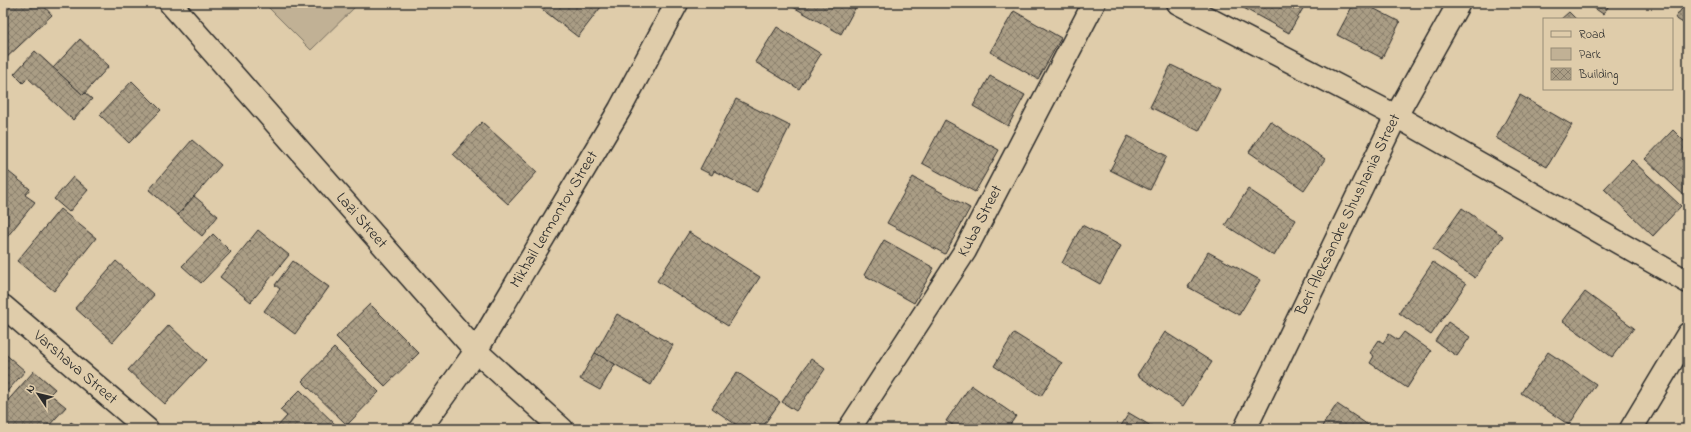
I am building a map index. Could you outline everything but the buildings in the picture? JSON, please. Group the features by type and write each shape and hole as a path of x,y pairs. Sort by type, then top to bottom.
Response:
{"street":[{"name":"Lazi Street","path":"170,3 476,351 562,429"},
{"name":"Mikhail Lermontov Street","path":"420,429 476,351 620,109 677,3"},
{"name":"Kuba Street","path":"849,429 965,251 1094,3"},
{"path":"1178,3 1396,116 1688,282"},
{"name":"Beri Aleksandre Shushania Street","path":"1245,429 1396,116 1459,3"},
{"name":"Varshava Street","path":"3,306 147,429"},
{"path":"1631,429 1688,334"}],"green space":[{"path":"264,3 359,3 311,50"}]}
